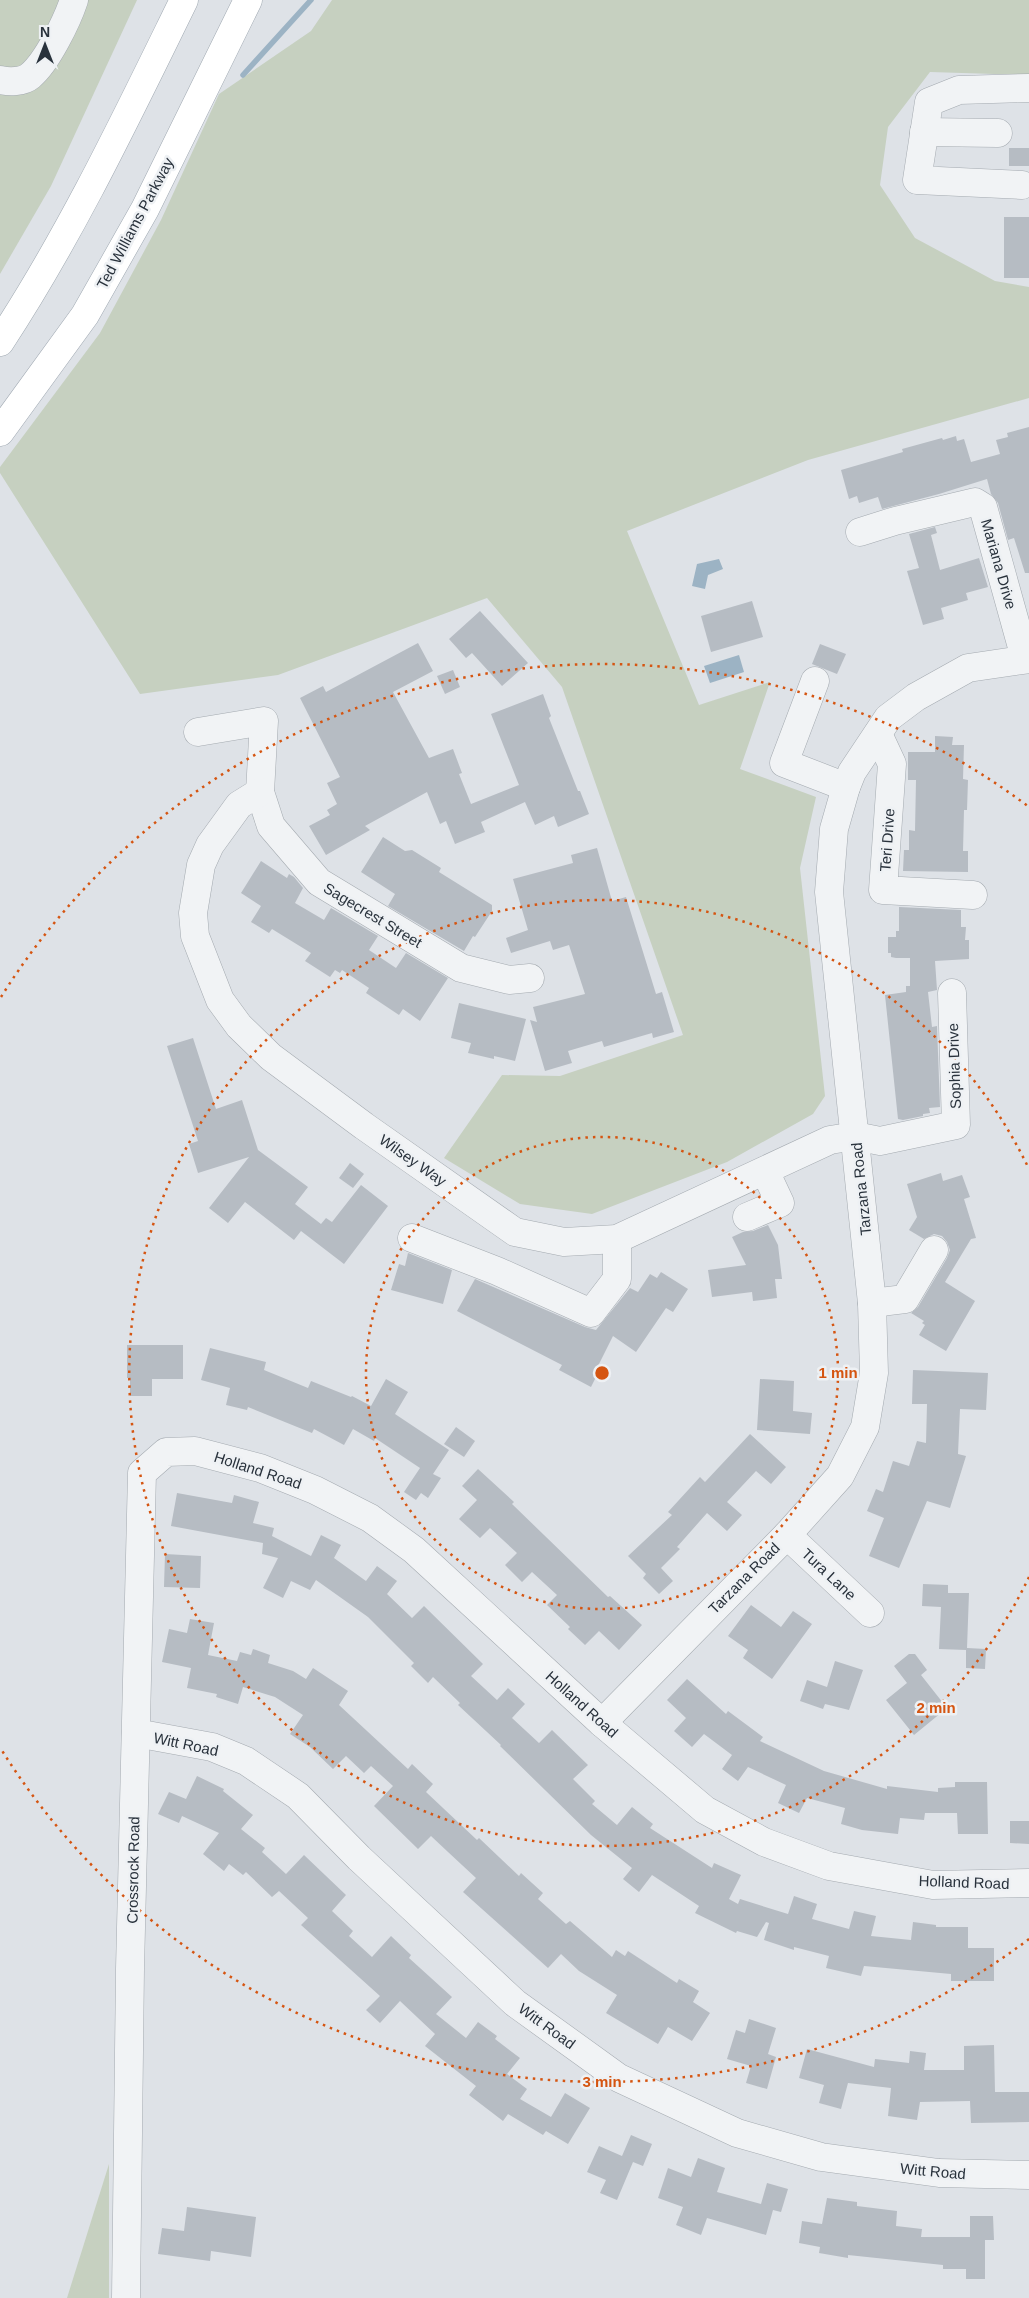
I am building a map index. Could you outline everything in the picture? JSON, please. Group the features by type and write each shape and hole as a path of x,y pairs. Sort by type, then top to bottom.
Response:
{"main road":[{"path":"0,342 38,284 114,143 184,0"},
{"name":"Ted Williams Parkway","path":"0,432 85,315 145,209 248,0"}],"street":[{"path":"0,80 10,83 30,77 45,58 74,0"},
{"path":"1022,185 917,180 929,102 958,90 1029,88"},
{"path":"924,132 998,133"},
{"name":"Mariana Drive","path":"860,532 895,521 975,502 983,507 1027,659"},
{"name":"Tarzana Road","path":"602,1723 787,1535 840,1476 865,1427 874,1374 872,1303 829,892 834,828 852,772 888,718 916,697 968,668 1027,659"},
{"path":"815,681 784,763 846,787"},
{"path":"198,732 264,721 260,792"},
{"name":"Teri Drive","path":"878,734 892,764 883,890 973,895"},
{"name":"Sagecrest Street","path":"260,792 271,826 319,882 460,968 509,980 530,978"},
{"name":"Wilsey Way","path":"260,792 239,805 210,845 201,864 193,913 195,936 220,1000 239,1026 271,1057 515,1232 564,1242 617,1239 830,1140 855,1136"},
{"name":"Sophia Drive","path":"855,1136 880,1141 956,1125 952,993"},
{"path":"747,1218 780,1203 766,1171"},
{"path":"412,1238 497,1270 591,1314 617,1279 617,1239"},
{"path":"872,1303 905,1299 934,1250"},
{"name":"Holland Road","path":"166,1452 195,1451 260,1468 315,1490 370,1518 414,1550 602,1723 705,1810 773,1846 829,1866 933,1885 1029,1884"},
{"name":"Crossrock Road","path":"126,2298 142,1473 166,1452"},
{"name":"Tura Lane","path":"787,1535 870,1613"},
{"name":"Witt Road","path":"136,1733 212,1747 246,1761 298,1796 359,1858 516,2003 618,2078 737,2133 821,2157 939,2173 1029,2175"}],"green space":[{"path":"0,0 137,0 51,186 0,274"},
{"path":"332,0 1029,0 1029,75 930,72 888,127 880,185 915,238 995,281 1029,287 1029,398 808,460 627,531 699,705 770,682 740,769 816,797 800,868 825,1096 813,1114 727,1162 592,1214 520,1204 444,1158 502,1075 560,1076 683,1035 562,687 487,598 278,675 140,694 0,473 0,467 100,333 161,220 219,94 311,31"},
{"path":"109,2164 109,2298 67,2298"}],"water":[{"path":"719,559 723,569 708,575 705,589 692,586 697,564"},
{"path":"739,655 744,672 710,683 704,666"}],"building":[{"path":"1009,148 1029,148 1029,166 1009,166"},
{"path":"1004,217 1029,217 1029,278 1004,278"},
{"path":"1029,427 1029,573 1025,573 1014,538 1008,540 998,503 991,494 987,479 882,509 878,497 859,503 857,496 849,499 841,470 903,452 902,449 956,436 957,441 964,439 971,462 1000,454 996,440 1008,437 1007,433"},
{"path":"935,527 937,533 931,535 940,570 979,558 988,587 966,593 968,600 941,608 944,619 923,625 907,571 919,568 909,534"},
{"path":"752,601 763,637 711,652 701,616"},
{"path":"480,611 528,663 502,686 472,653 466,658 449,639"},
{"path":"418,643 433,671 393,692 429,758 453,749 462,773 459,774 471,804 519,785 491,714 543,694 551,716 549,718 589,814 558,827 554,816 535,825 525,802 481,822 485,832 455,844 446,821 440,824 427,792 365,826 370,830 326,855 309,826 330,815 327,810 337,804 327,783 340,777 300,698 323,686 326,692"},
{"path":"820,644 846,654 837,674 812,664"},
{"path":"453,670 460,687 445,694 437,676"},
{"path":"935,736 953,737 952,745 964,745 963,779 968,780 967,810 964,810 963,851 968,851 968,872 903,871 904,850 909,850 909,830 915,831 916,780 908,780 908,752 935,752"},
{"path":"383,837 405,851 412,850 441,868 439,872 492,905 492,911 464,951 388,906 395,894 361,872"},
{"path":"597,848 612,901 626,897 656,994 662,992 674,1032 653,1038 652,1033 604,1047 602,1041 568,1051 572,1063 545,1071 530,1020 537,1022 533,1007 585,994 569,945 553,950 550,941 511,953 506,938 528,930 513,879 573,863 571,855"},
{"path":"261,861 287,878 289,874 294,877 303,888 295,903 324,920 331,908 378,936 369,950 396,968 406,953 448,978 420,1021 403,1009 399,1015 366,993 369,988 342,970 340,973 335,970 330,977 305,961 311,953 272,929 269,933 251,922 261,906 241,893"},
{"path":"899,907 961,910 961,927 966,927 965,940 969,940 969,959 935,961 937,990 928,992 932,1027 937,1026 940,1107 929,1108 930,1113 923,1114 923,1116 903,1120 898,1119 885,995 906,992 906,986 910,986 910,958 891,957 891,953 888,953 888,937 896,937 896,931 899,931"},
{"path":"459,1003 526,1019 515,1061 494,1056 494,1059 468,1053 471,1043 451,1038"},
{"path":"193,1038 216,1109 242,1100 258,1150 308,1187 295,1204 321,1224 326,1218 332,1222 361,1185 388,1206 344,1264 301,1231 294,1240 245,1202 228,1223 209,1208 249,1157 198,1173 189,1144 198,1141 167,1046"},
{"path":"350,1163 364,1174 353,1188 339,1178"},
{"path":"941,1173 943,1181 962,1175 970,1197 964,1199 976,1238 971,1239 945,1282 975,1301 946,1351 919,1335 925,1325 922,1323 924,1321 911,1313 918,1307 950,1250 942,1236 934,1234 924,1239 909,1230 917,1217 907,1184"},
{"path":"768,1225 778,1245 782,1279 775,1279 777,1298 753,1301 752,1292 712,1297 708,1270 746,1265 732,1237"},
{"path":"408,1253 452,1270 443,1304 391,1290 399,1264 405,1266"},
{"path":"661,1272 688,1289 673,1312 666,1308 636,1352 613,1336 596,1370 599,1371 591,1387 559,1370 562,1365 457,1311 475,1279 585,1327 596,1330 630,1288 638,1292 650,1274 657,1278"},
{"path":"127,1345 183,1345 183,1379 152,1379 152,1396 130,1396 130,1378 127,1378"},
{"path":"210,1348 266,1362 264,1370 308,1388 311,1381 352,1396 371,1406 386,1379 408,1392 395,1414 449,1450 433,1474 441,1478 428,1498 421,1493 416,1500 404,1492 420,1468 375,1438 374,1441 353,1429 344,1445 314,1429 312,1433 248,1407 247,1410 226,1405 230,1388 201,1380"},
{"path":"913,1370 988,1373 986,1410 960,1409 958,1454 966,1456 950,1508 927,1501 899,1568 869,1556 884,1518 867,1511 876,1489 883,1492 893,1461 909,1466 917,1441 926,1443 927,1404 912,1404"},
{"path":"760,1379 794,1381 793,1411 812,1413 810,1434 757,1430"},
{"path":"456,1427 475,1441 464,1457 444,1444"},
{"path":"750,1434 786,1467 771,1484 756,1471 727,1502 742,1515 727,1531 707,1513 677,1547 680,1549 661,1568 673,1581 659,1594 643,1578 646,1574 628,1556 672,1515 668,1512 700,1477 705,1482"},
{"path":"478,1469 514,1502 512,1504 608,1597 610,1596 642,1625 619,1650 599,1631 585,1645 568,1629 570,1627 547,1605 557,1595 532,1572 522,1582 505,1565 517,1553 490,1528 480,1538 459,1519 477,1500 462,1486"},
{"path":"177,1493 232,1503 234,1495 259,1502 253,1523 274,1528 272,1536 311,1556 321,1535 341,1545 334,1558 366,1581 377,1566 397,1581 387,1594 412,1618 424,1606 483,1664 471,1676 497,1700 508,1688 525,1704 512,1718 539,1743 552,1730 588,1765 573,1779 595,1801 592,1804 617,1825 632,1807 653,1824 650,1828 712,1868 714,1863 741,1875 729,1899 738,1904 740,1899 788,1914 794,1896 817,1904 812,1919 849,1929 854,1911 876,1916 871,1936 911,1940 913,1922 936,1925 936,1927 968,1927 968,1948 994,1948 994,1981 951,1981 951,1974 864,1966 861,1976 826,1968 829,1956 794,1947 794,1950 764,1940 769,1923 766,1922 757,1937 737,1931 736,1933 695,1913 699,1906 652,1875 639,1892 623,1879 632,1868 591,1835 458,1705 460,1703 433,1677 428,1683 411,1666 414,1663 368,1617 316,1580 310,1590 291,1581 283,1598 263,1588 278,1558 262,1554 263,1543 171,1526"},
{"path":"165,1554 201,1556 200,1588 164,1587"},
{"path":"923,1584 948,1585 948,1593 969,1593 967,1648 986,1649 985,1669 966,1668 966,1650 939,1649 941,1607 922,1606"},
{"path":"751,1605 781,1627 793,1611 812,1624 772,1679 743,1658 748,1650 728,1636"},
{"path":"190,1619 214,1623 208,1655 237,1661 240,1652 251,1655 253,1649 270,1655 268,1663 293,1671 306,1679 313,1668 348,1691 339,1705 408,1769 412,1764 433,1784 426,1792 477,1840 479,1838 519,1876 521,1873 543,1893 538,1899 566,1924 570,1921 612,1957 616,1950 625,1956 628,1951 677,1983 679,1979 699,1991 693,2002 710,2013 692,2041 668,2027 658,2044 606,2013 617,1995 579,1971 561,1954 548,1968 463,1892 476,1878 431,1836 418,1849 374,1806 393,1786 371,1766 364,1773 346,1756 333,1769 310,1747 290,1734 303,1715 275,1697 243,1687 238,1704 216,1697 217,1694 187,1688 191,1668 162,1662 169,1629 187,1633"},
{"path":"909,1654 915,1654 927,1670 921,1675 947,1708 914,1735 886,1700 907,1683 894,1666"},
{"path":"835,1661 863,1670 849,1710 825,1704 823,1709 800,1701 807,1680 827,1687"},
{"path":"687,1679 726,1714 728,1711 763,1737 760,1741 824,1771 887,1789 887,1786 938,1792 938,1788 955,1787 955,1782 987,1782 988,1834 958,1834 957,1813 925,1813 924,1820 900,1818 898,1834 862,1830 841,1824 845,1808 807,1798 799,1813 778,1803 786,1785 748,1767 738,1781 722,1769 732,1755 704,1734 692,1747 674,1731 686,1718 667,1700"},
{"path":"197,1776 224,1789 223,1791 253,1815 241,1829 265,1848 262,1852 286,1874 304,1855 346,1895 332,1911 353,1931 349,1936 372,1957 391,1936 411,1955 409,1958 452,1997 436,2014 466,2038 478,2022 497,2036 495,2039 520,2058 507,2074 527,2089 520,2099 551,2117 565,2093 590,2108 568,2144 546,2131 543,2135 508,2114 503,2121 469,2095 476,2086 425,2046 435,2034 400,2001 380,2023 366,2010 380,1996 301,1925 308,1918 279,1891 272,1897 246,1872 243,1875 229,1864 224,1871 203,1854 219,1833 182,1816 179,1823 158,1814 169,1792 186,1799"},
{"path":"1010,1821 1029,1821 1029,1844 1010,1843"},
{"path":"749,2019 776,2028 768,2054 776,2057 767,2089 746,2083 751,2066 727,2059 736,2030 745,2033"},
{"path":"994,2045 995,2092 1029,2092 1029,2122 971,2123 970,2101 920,2102 917,2120 888,2116 891,2088 848,2083 841,2109 819,2103 824,2085 799,2078 807,2049 874,2067 875,2059 909,2063 910,2051 926,2053 924,2070 964,2070 964,2046"},
{"path":"631,2135 652,2144 643,2166 633,2162 617,2200 600,2193 606,2180 587,2172 599,2146 622,2156"},
{"path":"698,2158 725,2168 717,2192 761,2204 767,2183 788,2189 781,2212 773,2210 766,2235 707,2218 701,2235 676,2225 683,2207 658,2198 668,2168 691,2177"},
{"path":"827,2198 857,2202 857,2206 897,2211 896,2226 922,2229 921,2237 970,2237 970,2216 993,2216 994,2240 985,2240 985,2279 966,2279 966,2269 943,2269 943,2265 848,2255 848,2258 819,2253 820,2247 799,2243 802,2221 822,2224"},
{"path":"187,2207 256,2217 251,2257 211,2251 210,2261 158,2254 162,2228 184,2231"}],"waterway":[{"path":"243,75 311,0"}]}
